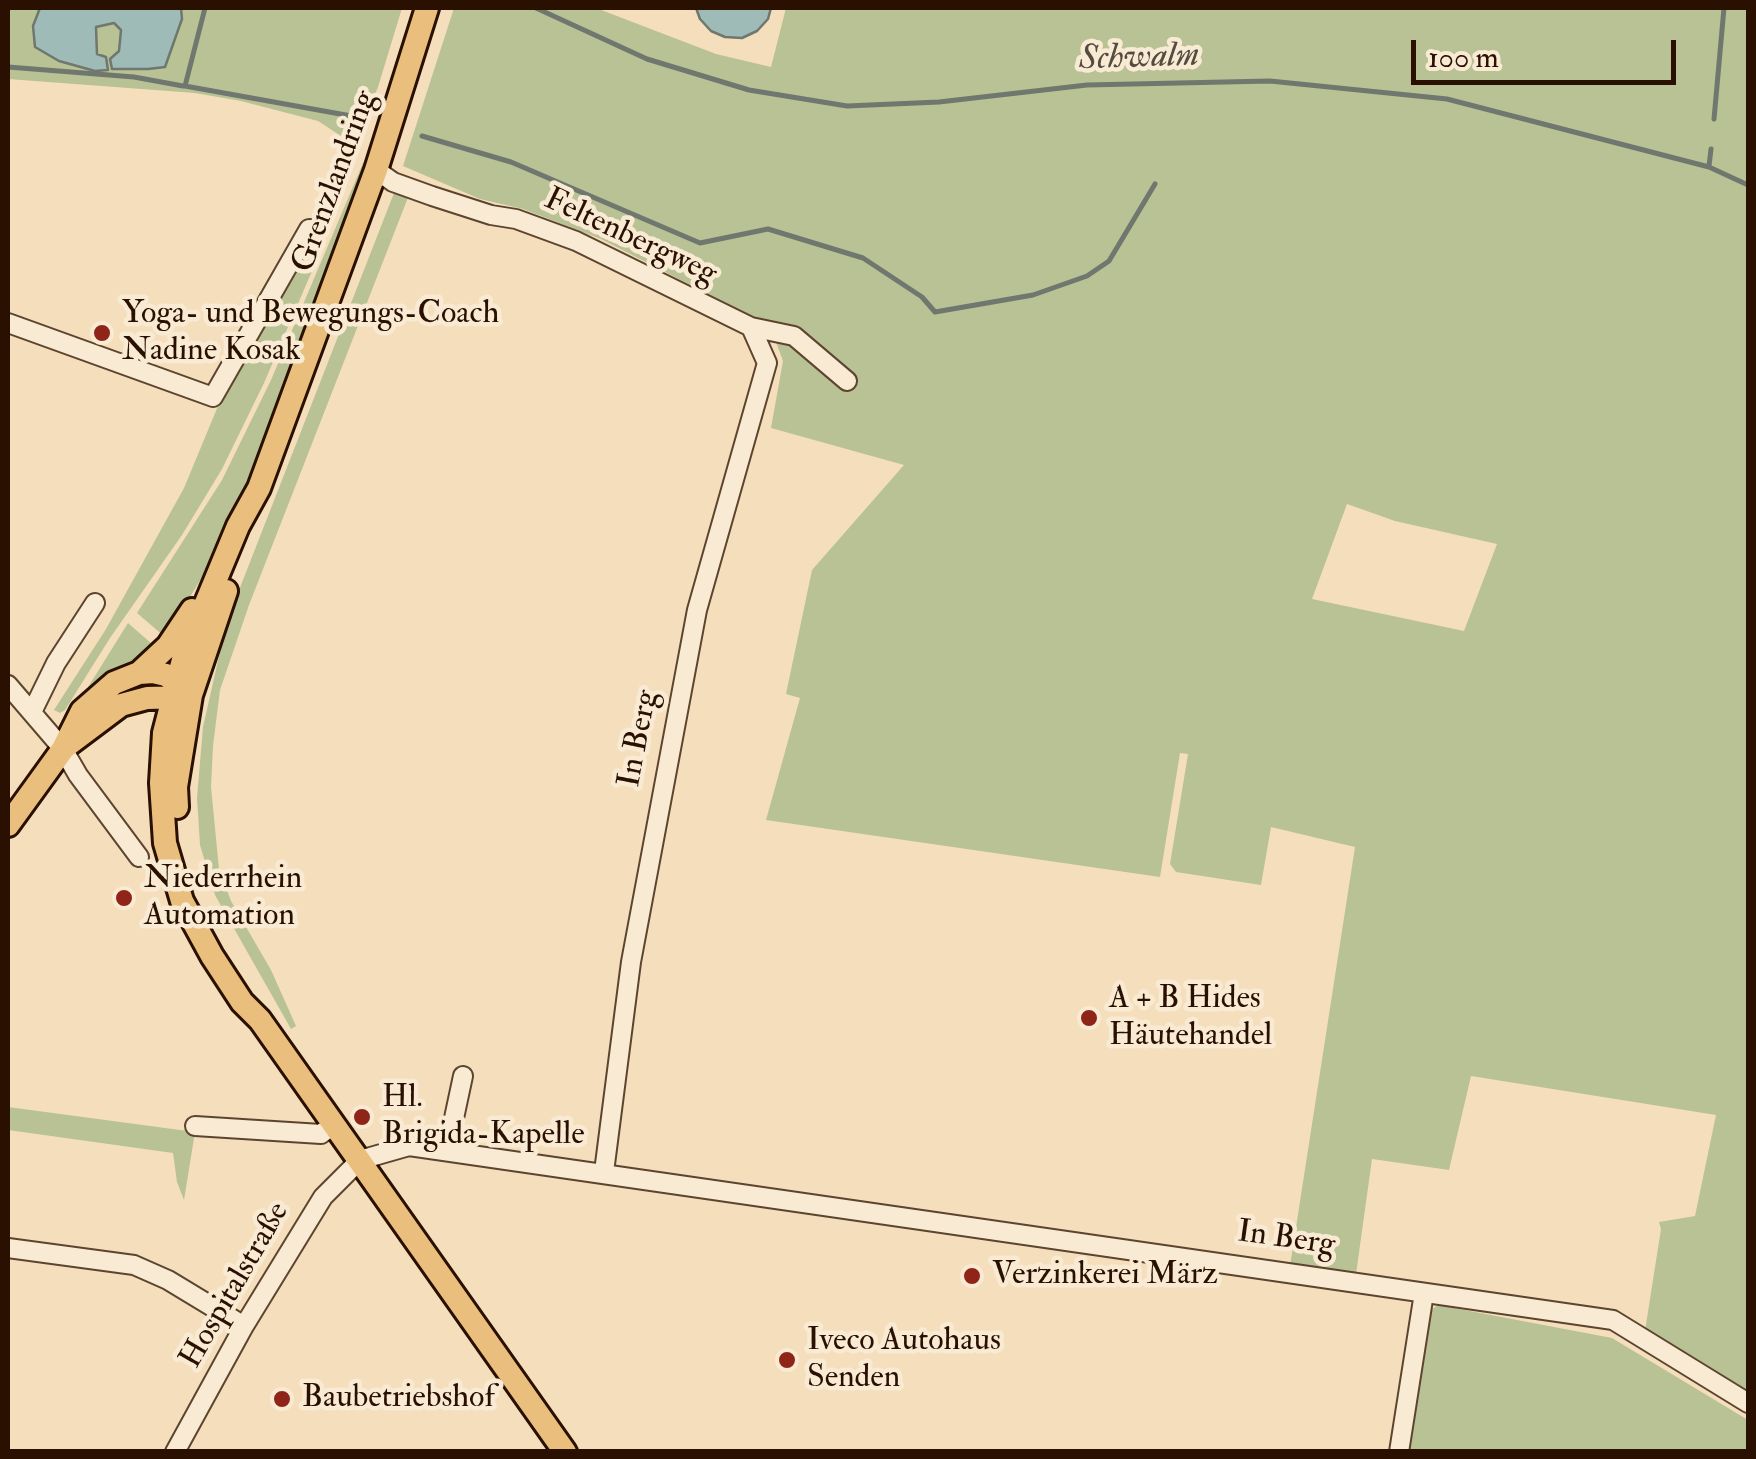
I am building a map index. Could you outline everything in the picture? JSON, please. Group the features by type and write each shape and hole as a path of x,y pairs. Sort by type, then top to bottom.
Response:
{"main road":[{"name":"Grenzlandring","path":"179,692 222,566 259,488 376,170 427,8"},
{"name":"Grenzlandring","path":"179,692 254,513 259,488"},
{"path":"139,673 168,646 222,566"},
{"path":"63,749 70,730 91,700 114,683 153,672 179,692"},
{"path":"8,825 63,749 103,716 121,706 179,692"},
{"path":"179,692 164,733 161,783 166,844 182,900 242,1002 260,1020 565,1452"}],"street":[{"name":"Feltenbergweg","path":"376,170 393,182 432,196 516,219 576,241 751,327 794,336 847,381"},
{"path":"8,323 214,397 309,230"},
{"name":"In Berg","path":"604,1172 632,962 697,610 767,363 751,327"},
{"path":"32,712 56,663 95,603"},
{"path":"8,685 63,749 140,857"},
{"path":"448,1151 463,1076"},
{"path":"196,1126 322,1134 334,1124"},
{"name":"In Berg","path":"360,1160 409,1146 1613,1320 1748,1403"},
{"name":"Hospitalstraße","path":"175,1452 244,1326 323,1197 360,1160"},
{"path":"8,1248 134,1265 168,1280 244,1326"},
{"path":"1399,1452 1424,1293"}],"green space":[{"path":"8,8 40,8 33,26 59,61 95,71 95,27 114,23 121,29 122,39 112,69 165,67 182,19 181,8 402,8 355,145 318,121 241,101 195,93 8,79"},
{"path":"454,8 596,8 716,54 771,67 786,8 1748,8 1748,1394 1645,1331 1659,1222 1695,1216 1716,1115 1471,1076 1449,1170 1372,1159 1356,1274 1290,1266 1355,847 1271,827 1261,885 1176,872 1170,864 1188,754 1180,753 1160,877 766,820 800,698 786,694 812,570 904,465 771,428 783,361 770,326 601,239 523,209 480,199 403,166","holes":["1347,504 1395,521 1497,544 1464,631 1312,599"]},
{"path":"363,163 368,168 229,534 165,637 137,613 222,480 271,380"},
{"path":"394,193 409,195 249,605 220,690 213,746 211,787 219,869 231,901 271,970 296,1026 291,1029 215,895 200,845 197,798 203,727 227,621"},
{"path":"316,234 324,243 222,469 65,710 54,710 106,629 184,488 218,406 218,396"},
{"path":"128,623 152,644 136,661 99,683 80,700"},
{"path":"8,1107 195,1132 184,1200 173,1153 8,1130"},
{"path":"1438,1305 1612,1338 1748,1420 1748,1451 1404,1452 1427,1313"}],"water":[{"path":"40,8 181,8 182,19 165,67 148,69 112,69 110,59 119,51 121,30 114,23 96,27 97,54 106,57 108,70 95,71 59,61 35,47 33,26"},
{"path":"696,8 771,8 768,19 757,31 742,38 711,31"}],"waterway":[{"path":"205,8 185,86 357,117"},
{"name":"Schwalm","path":"536,8 647,59 749,90 847,106 939,102 1087,85 1270,81 1447,99 1709,167 1748,185"},
{"path":"1714,119 1724,8"},
{"path":"8,67 134,77 183,86"},
{"path":"422,136 511,162 700,243 768,229 863,258 922,297 935,312 1033,295 1087,276 1109,261 1155,184"},
{"path":"1709,166 1711,149"}],"place":[{"name":"Yoga- und Bewegungs-Coach Nadine Kosak","path":"102,333"},
{"name":"Niederrhein Automation","path":"124,898"},
{"name":"A + B Hides Häutehandel","path":"1089,1018"},
{"name":"Hl. Brigida-Kapelle","path":"362,1117"},
{"name":"Verzinkerei März","path":"972,1276"},
{"name":"Iveco Autohaus Senden","path":"787,1360"},
{"name":"Baubetriebshof","path":"282,1399"}]}
